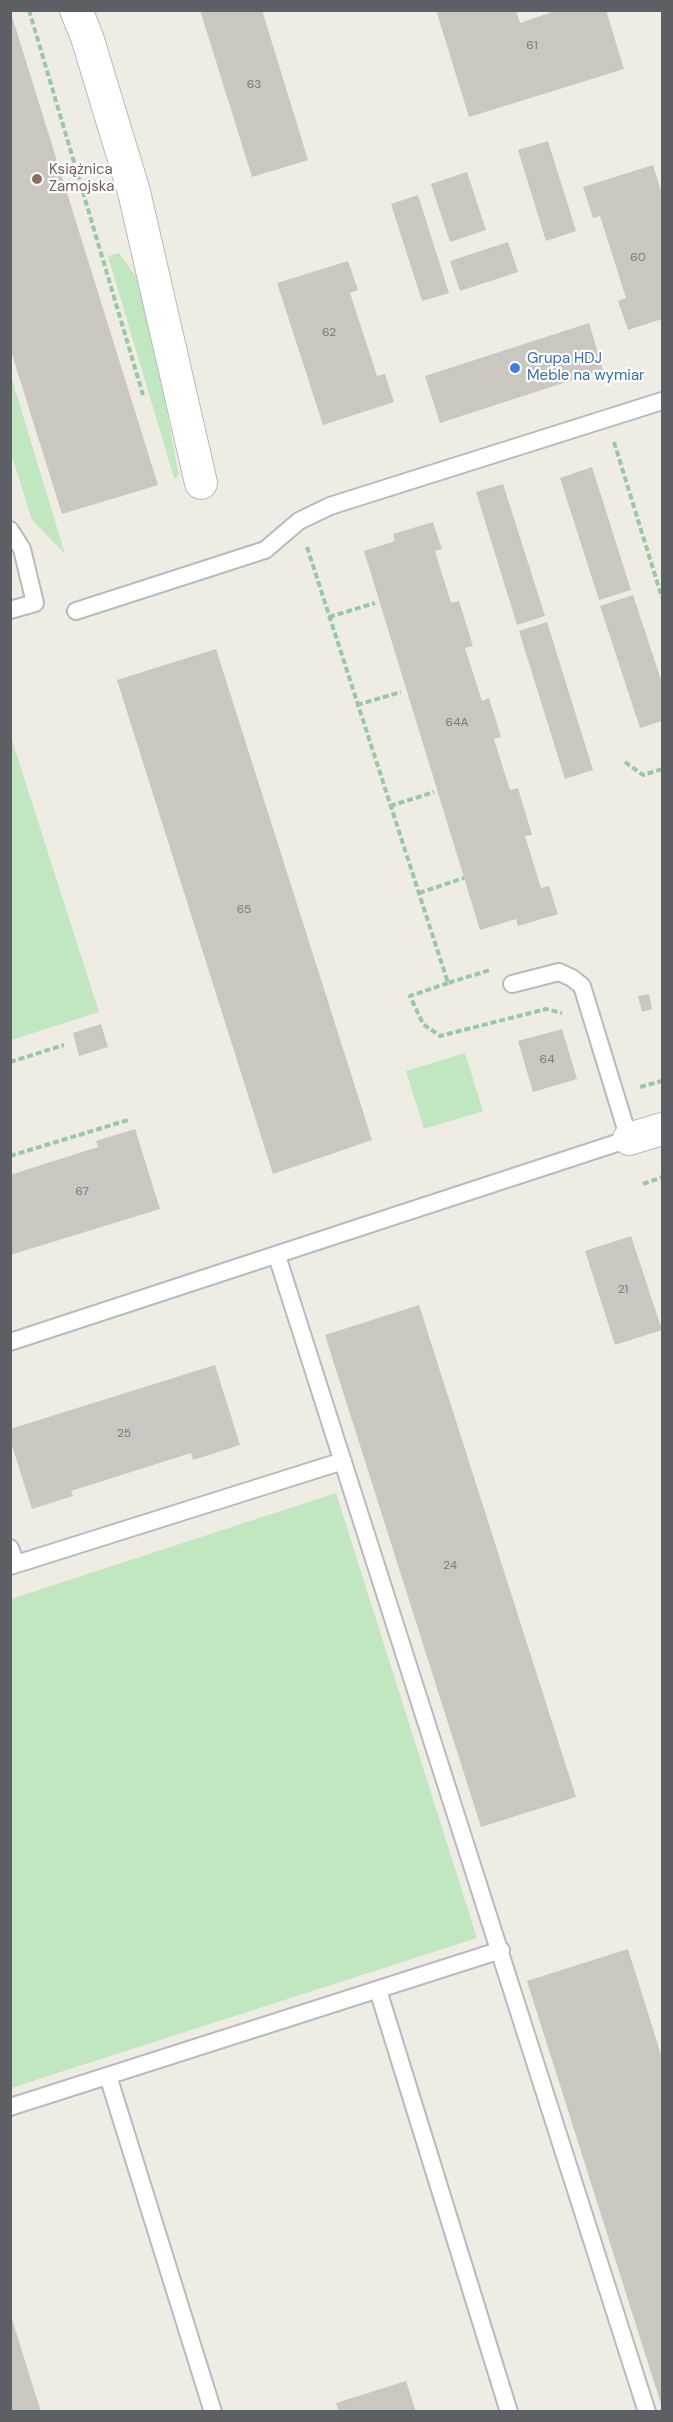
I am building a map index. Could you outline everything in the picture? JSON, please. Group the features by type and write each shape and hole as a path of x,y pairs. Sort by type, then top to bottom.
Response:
{"street":[{"path":"76,10 87,37 134,192 201,483"},
{"path":"629,1139 663,1129"}],"lane":[{"path":"76,611 266,550 299,521 330,506 663,401"},
{"path":"10,530 22,549 35,603 10,610"},
{"path":"10,1342 629,1139 582,986 559,972 512,984"},
{"path":"277,1256 647,2412"},
{"path":"10,1548 13,1565 343,1461"},
{"path":"10,2107 501,1950"},
{"path":"378,1990 509,2412"},
{"path":"108,2076 213,2412"}],"path":[{"path":"29,10 146,404"},
{"path":"607,419 663,598"},
{"path":"299,521 448,983"},
{"path":"329,617 375,603"},
{"path":"357,705 401,692"},
{"path":"625,762 643,775 663,769"},
{"path":"390,806 434,792"},
{"path":"419,893 464,878"},
{"path":"493,969 410,996 423,1024 440,1036 546,1009 563,1013 567,1021"},
{"path":"10,1062 64,1045"},
{"path":"634,1077 637,1088 663,1081"},
{"path":"10,1156 128,1120"},
{"path":"643,1184 663,1177"}],"green space":[{"path":"119,253 137,278 162,386 179,476 174,478 108,256"},
{"path":"11,376 65,554 32,520 11,453"},
{"path":"10,734 99,1012 11,1040 10,1040"},
{"path":"465,1053 483,1111 424,1129 406,1071"},
{"path":"336,1493 477,1938 11,2088 11,1599"}],"building":[{"name":"Książnica Zamojska","path":"10,10 158,485 62,514 10,348"},
{"path":"200,10 262,10 308,160 252,177"},
{"path":"436,10 516,10 520,23 558,10 606,10 624,69 469,117"},
{"path":"548,141 576,231 546,241 518,150"},
{"path":"653,165 662,194 662,319 628,330 618,301 626,298 600,216 593,218 583,187"},
{"path":"467,172 486,230 450,242 431,184"},
{"path":"418,195 449,293 422,301 391,204"},
{"path":"508,242 518,272 460,291 450,261"},
{"path":"348,261 358,290 350,293 377,376 385,374 394,402 323,425 277,283"},
{"path":"589,323 603,370 440,423 425,376"},
{"path":"592,467 631,590 599,600 560,478"},
{"path":"503,484 545,616 517,625 476,492"},
{"path":"433,522 442,549 435,551 451,603 459,601 473,646 465,648 482,701 489,698 501,737 494,739 510,790 518,788 532,835 525,836 541,888 549,886 558,914 518,926 516,919 480,930 364,551 395,541 393,534"},
{"path":"633,595 662,683 662,721 640,728 600,606"},
{"path":"547,622 593,770 565,779 519,631"},
{"path":"216,649 372,1140 273,1174 117,680"},
{"path":"649,994 652,1009 642,1012 638,996"},
{"path":"101,1024 108,1047 79,1056 73,1033"},
{"path":"562,1029 577,1079 533,1092 518,1041"},
{"path":"135,1129 160,1209 10,1255 10,1175 98,1147 96,1141"},
{"path":"631,1236 662,1330 615,1345 585,1251"},
{"path":"419,1305 576,1797 481,1827 325,1335"},
{"path":"215,1365 240,1445 193,1460 191,1453 71,1491 73,1496 32,1509 10,1439 10,1429"},
{"path":"628,1949 662,2058 662,2407 527,1981"},
{"path":"11,2316 41,2412 10,2412"},
{"path":"406,2381 416,2412 339,2412 336,2403"}],"place":[{"name":"Książnica Zamojska","path":"37,179"},
{"name":"Grupa HDJ Meble na wymiar","path":"515,368"}]}
